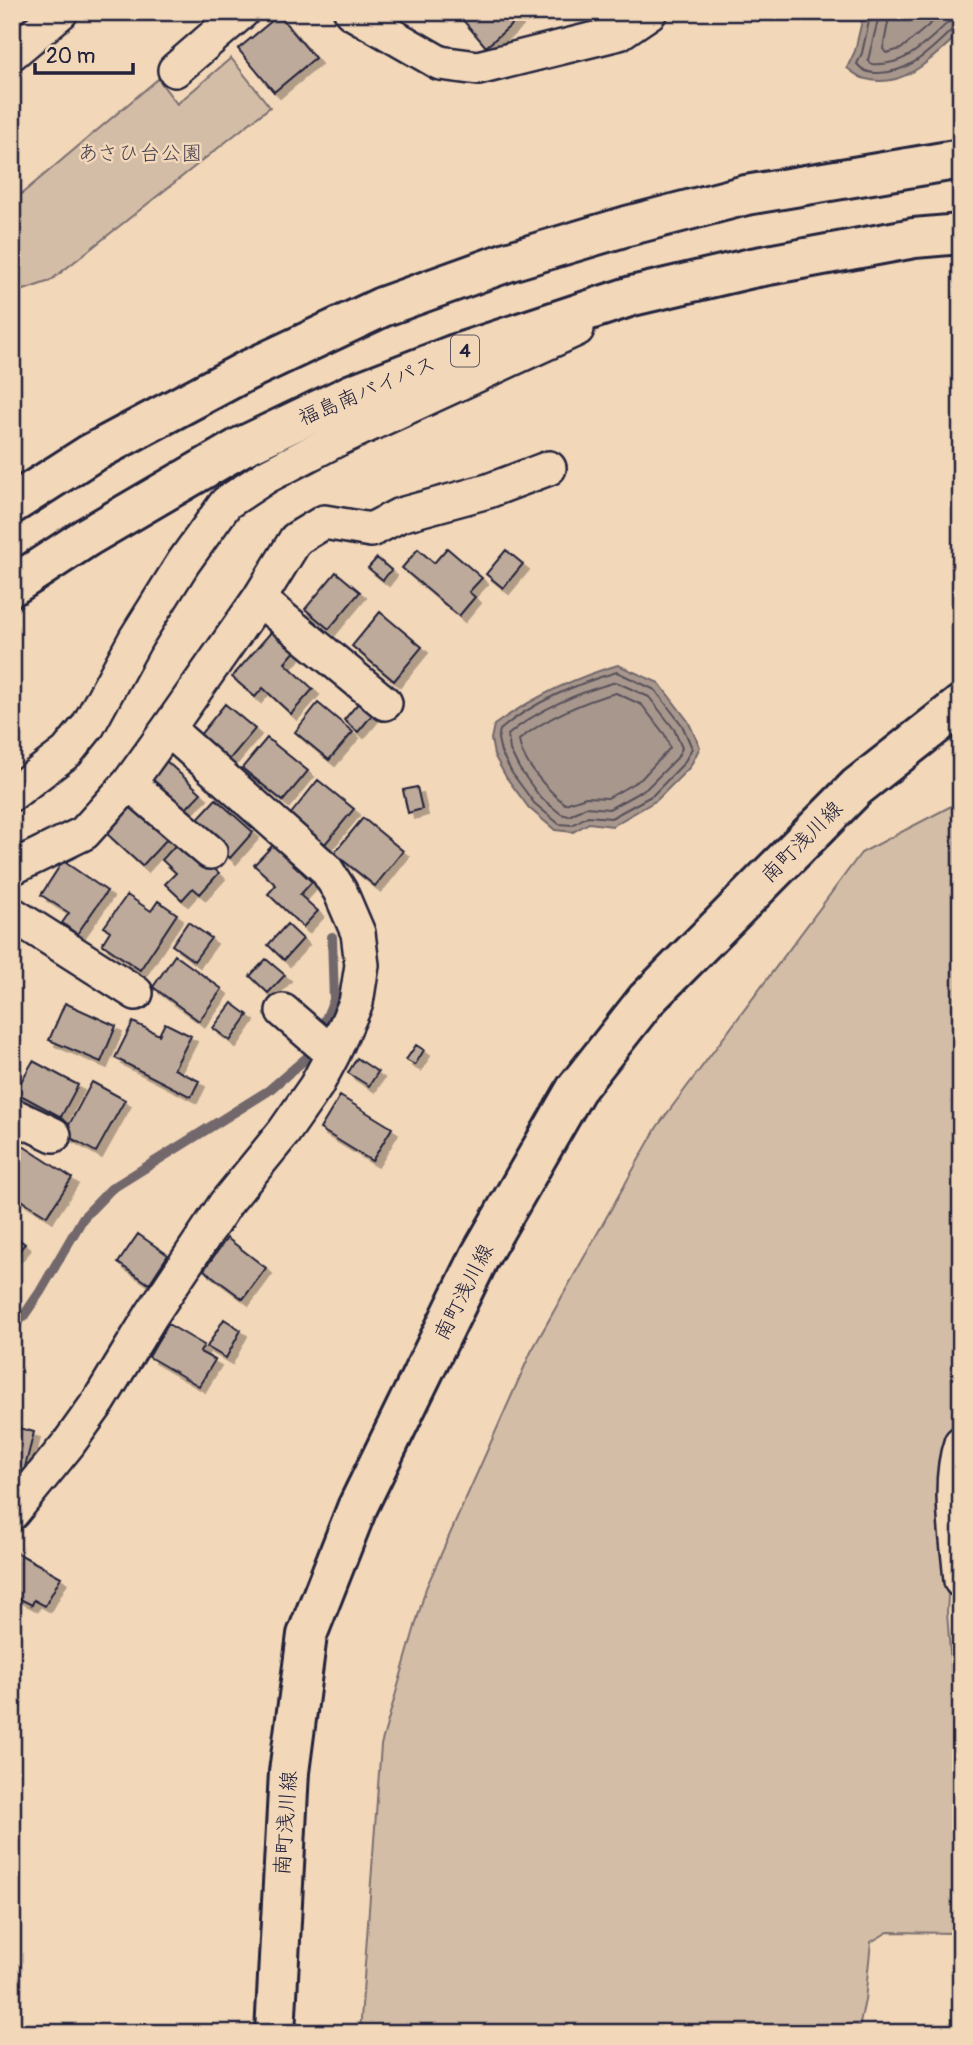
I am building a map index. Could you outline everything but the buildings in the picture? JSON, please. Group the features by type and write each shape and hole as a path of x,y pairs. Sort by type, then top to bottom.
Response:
{"main road":[{"path":"12,504 90,454 234,377 382,307 536,253 733,198 961,159"},
{"name":"福島南バイパス","path":"12,586 87,537 241,447 352,394 453,355 632,296 752,268 914,238 961,234"},
{"path":"857,787 961,682"},
{"name":"南町浅川線","path":"275,2033 289,1772 307,1635 356,1508 480,1256 576,1089 646,1000 857,787 961,705"}],"street":[{"path":"12,53 61,12"},
{"path":"175,70 242,12"},
{"path":"351,12 440,63 478,68 619,33 650,12"},
{"path":"12,793 67,752 88,726 136,638 226,503 267,476 338,439 586,325 601,306"},
{"path":"12,869 84,833 129,783 259,598 296,539 324,522 371,530 400,515 488,491 549,468"},
{"path":"259,598 385,703"},
{"path":"12,1513 99,1401 152,1314 226,1203 284,1132 316,1086 356,1003 362,965 358,933 341,891 326,869 168,729"},
{"path":"129,783 209,852"},
{"path":"12,914 136,993"},
{"path":"283,1011 333,1054"},
{"path":"12,1115 54,1135"},
{"path":"961,1443 957,1454 954,1496 961,1581"}],"green space":[{"name":"あさひ台公園","path":"231,58 270,107 50,281 12,294 12,202 158,79 177,104"},
{"path":"961,801 961,1406 943,1481 950,1562 947,1613 952,1679 961,1738 961,1921 955,1933 888,1932 871,1942 865,2000 858,2033 360,2033 381,1745 426,1588 531,1352 657,1127 861,853"}],"water":[{"path":"864,12 961,12 961,32 930,60 906,75 893,80 866,79 847,68 855,51"},
{"path":"618,665 659,683 688,721 700,747 690,767 657,800 612,826 589,823 573,832 555,830 529,808 506,777 494,755 491,739 494,725 553,690"}],"waterway":[{"path":"322,1028 334,1000 332,937"},
{"path":"12,1327 23,1317 40,1292 83,1218 111,1189 268,1091 311,1054"}]}
